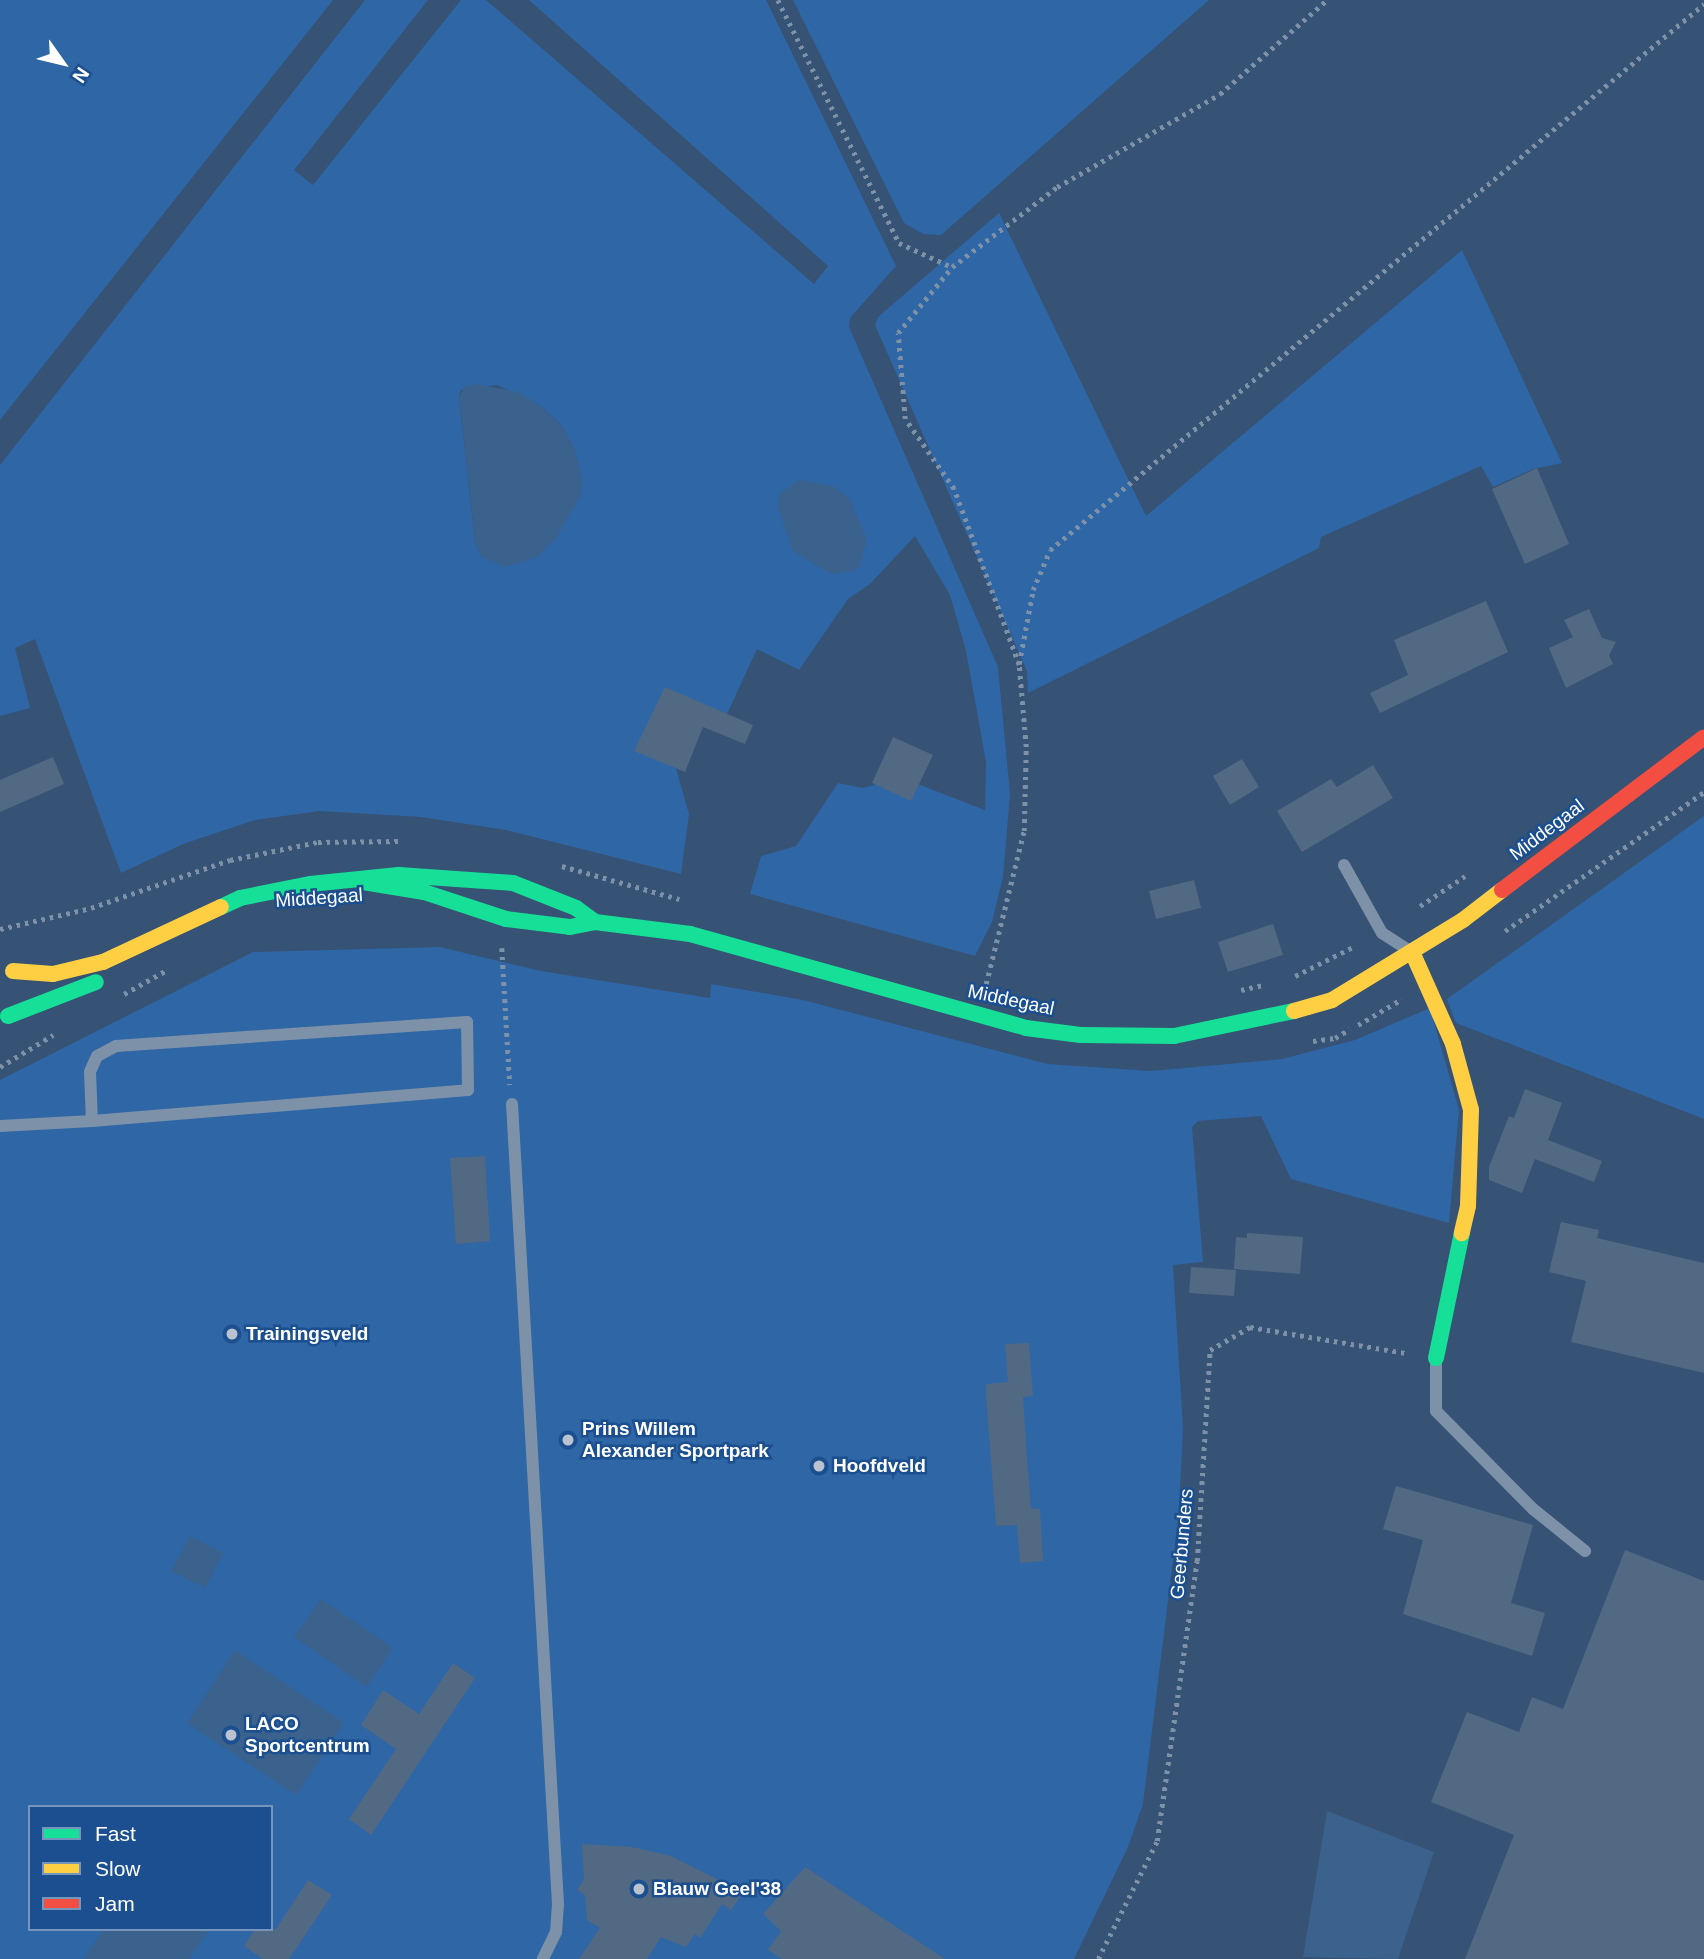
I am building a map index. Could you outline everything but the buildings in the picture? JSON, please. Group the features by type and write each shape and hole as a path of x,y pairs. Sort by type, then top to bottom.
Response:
{"street":[{"name":"Middegaal","path":"363,882 424,892 506,919 570,927 595,922 690,934 978,1016 1081,1035 1174,1036 1257,1022 1332,1000 1413,954 1704,737"},
{"name":"Middegaal","path":"13,971 30,975 65,971 103,962 136,944 162,938 240,898 310,884 363,882 399,875 513,883 576,908 595,922"},
{"name":"Middegaal","path":"4,1019 111,976 144,958 162,938"},
{"path":"1413,954 1453,1044 1471,1110 1468,1206 1436,1358"},
{"path":"0,956 13,971 17,994 4,1019"}],"lane":[{"path":"1344,864 1382,933 1413,954"},
{"path":"0,1126 92,1121 468,1090 467,1022 117,1046 97,1056 90,1072 92,1121"},
{"path":"512,1104 558,1904 556,1932 542,1959"},
{"path":"1436,1358 1436,1411 1533,1509 1585,1551"}],"path":[{"path":"778,0 899,243 951,267"},
{"path":"984,993 1024,831 1026,747 1018,665 954,489 905,419 898,333 951,267 1057,187 1220,94 1327,0"},
{"path":"1018,665 1033,590 1050,550 1704,4"},
{"path":"1493,939 1704,792"},
{"path":"506,919 501,940 512,1104"},
{"path":"1292,977 1382,933"},
{"path":"117,998 174,965"},
{"path":"1227,994 1266,984"},
{"path":"0,1067 60,1031"},
{"name":"Geerbunders","path":"1098,1959 1157,1841 1197,1561 1210,1350 1250,1327 1436,1358"}],"shaded area":[{"path":"0,0 333,0 0,420"},
{"path":"365,0 428,0 294,170 313,185 461,0 486,0 814,284 828,266 529,0 766,0 896,266 850,318 849,327 998,667 1010,794 1003,877 992,922 975,956 750,894 761,856 796,846 838,783 862,788 902,778 985,810 986,762 966,651 950,595 915,536 870,584 848,599 799,670 757,649 727,714 710,708 676,768 689,814 681,874 506,830 421,817 320,811 255,820 183,844 121,873 35,639 15,648 30,708 0,716 0,465","holes":["497,385 542,407 562,426 576,453 482,557 475,542 459,396 461,390"]},
{"path":"793,0 1209,0 941,235 923,234 904,223"},
{"path":"999,213 1146,516 1462,250 1562,463 1533,469 1493,487 1481,466 1321,537 1319,548 1028,693 1027,671 875,325 878,317"},
{"path":"477,384 518,392 542,407 562,426 576,453 582,480 581,495 556,538 537,557 505,567 482,557 475,542 459,396 465,387"},
{"path":"799,480 832,486 849,498 867,540 859,567 853,571 831,574 793,551 778,508 780,494"},
{"path":"1704,816 1704,1119 1456,1023 1447,999"},
{"name":"Prins Willem Alexander Sportpark","path":"440,947 541,971 710,998 711,984 803,1000 1048,1064 1151,1071 1282,1059 1355,1040 1430,1008 1459,1110 1449,1223 1291,1179 1261,1116 1198,1121 1192,1127 1203,1262 1173,1265 1183,1428 1179,1511 1143,1804 1128,1847 1074,1959 0,1959 0,1080 253,952"},
{"path":"190,1536 223,1553 205,1588 171,1571"},
{"path":"321,1599 393,1648 367,1687 294,1637"},
{"path":"235,1650 344,1723 296,1795 187,1723"},
{"path":"1327,1811 1434,1852 1398,1959 1303,1957"},
{"path":"102,1931 208,1931 189,1959 84,1959"}],"traffic: fast":[{"path":"221,907 240,898 310,884 399,875 513,883 576,908 595,922"},
{"path":"363,882 424,892 506,919 570,927 595,922 690,934 1026,1028 1081,1035 1174,1036 1294,1011"},
{"path":"8,1016 96,982"},
{"path":"1436,1358 1462,1233"}],"traffic: slow":[{"path":"1294,1011 1332,1000 1463,920 1502,890"},
{"path":"13,971 53,974 103,962 221,907"},
{"path":"1413,954 1453,1044 1471,1110 1468,1206 1462,1233"}],"traffic: jam":[{"path":"1502,890 1704,737"}],"place":[{"name":"Trainingsveld","path":"232,1334"},
{"name":"Prins Willem Alexander Sportpark","path":"568,1440"},
{"name":"Hoofdveld","path":"819,1466"},
{"name":"LACO Sportcentrum","path":"231,1735"},
{"name":"Blauw Geel'38","path":"639,1889"}]}
